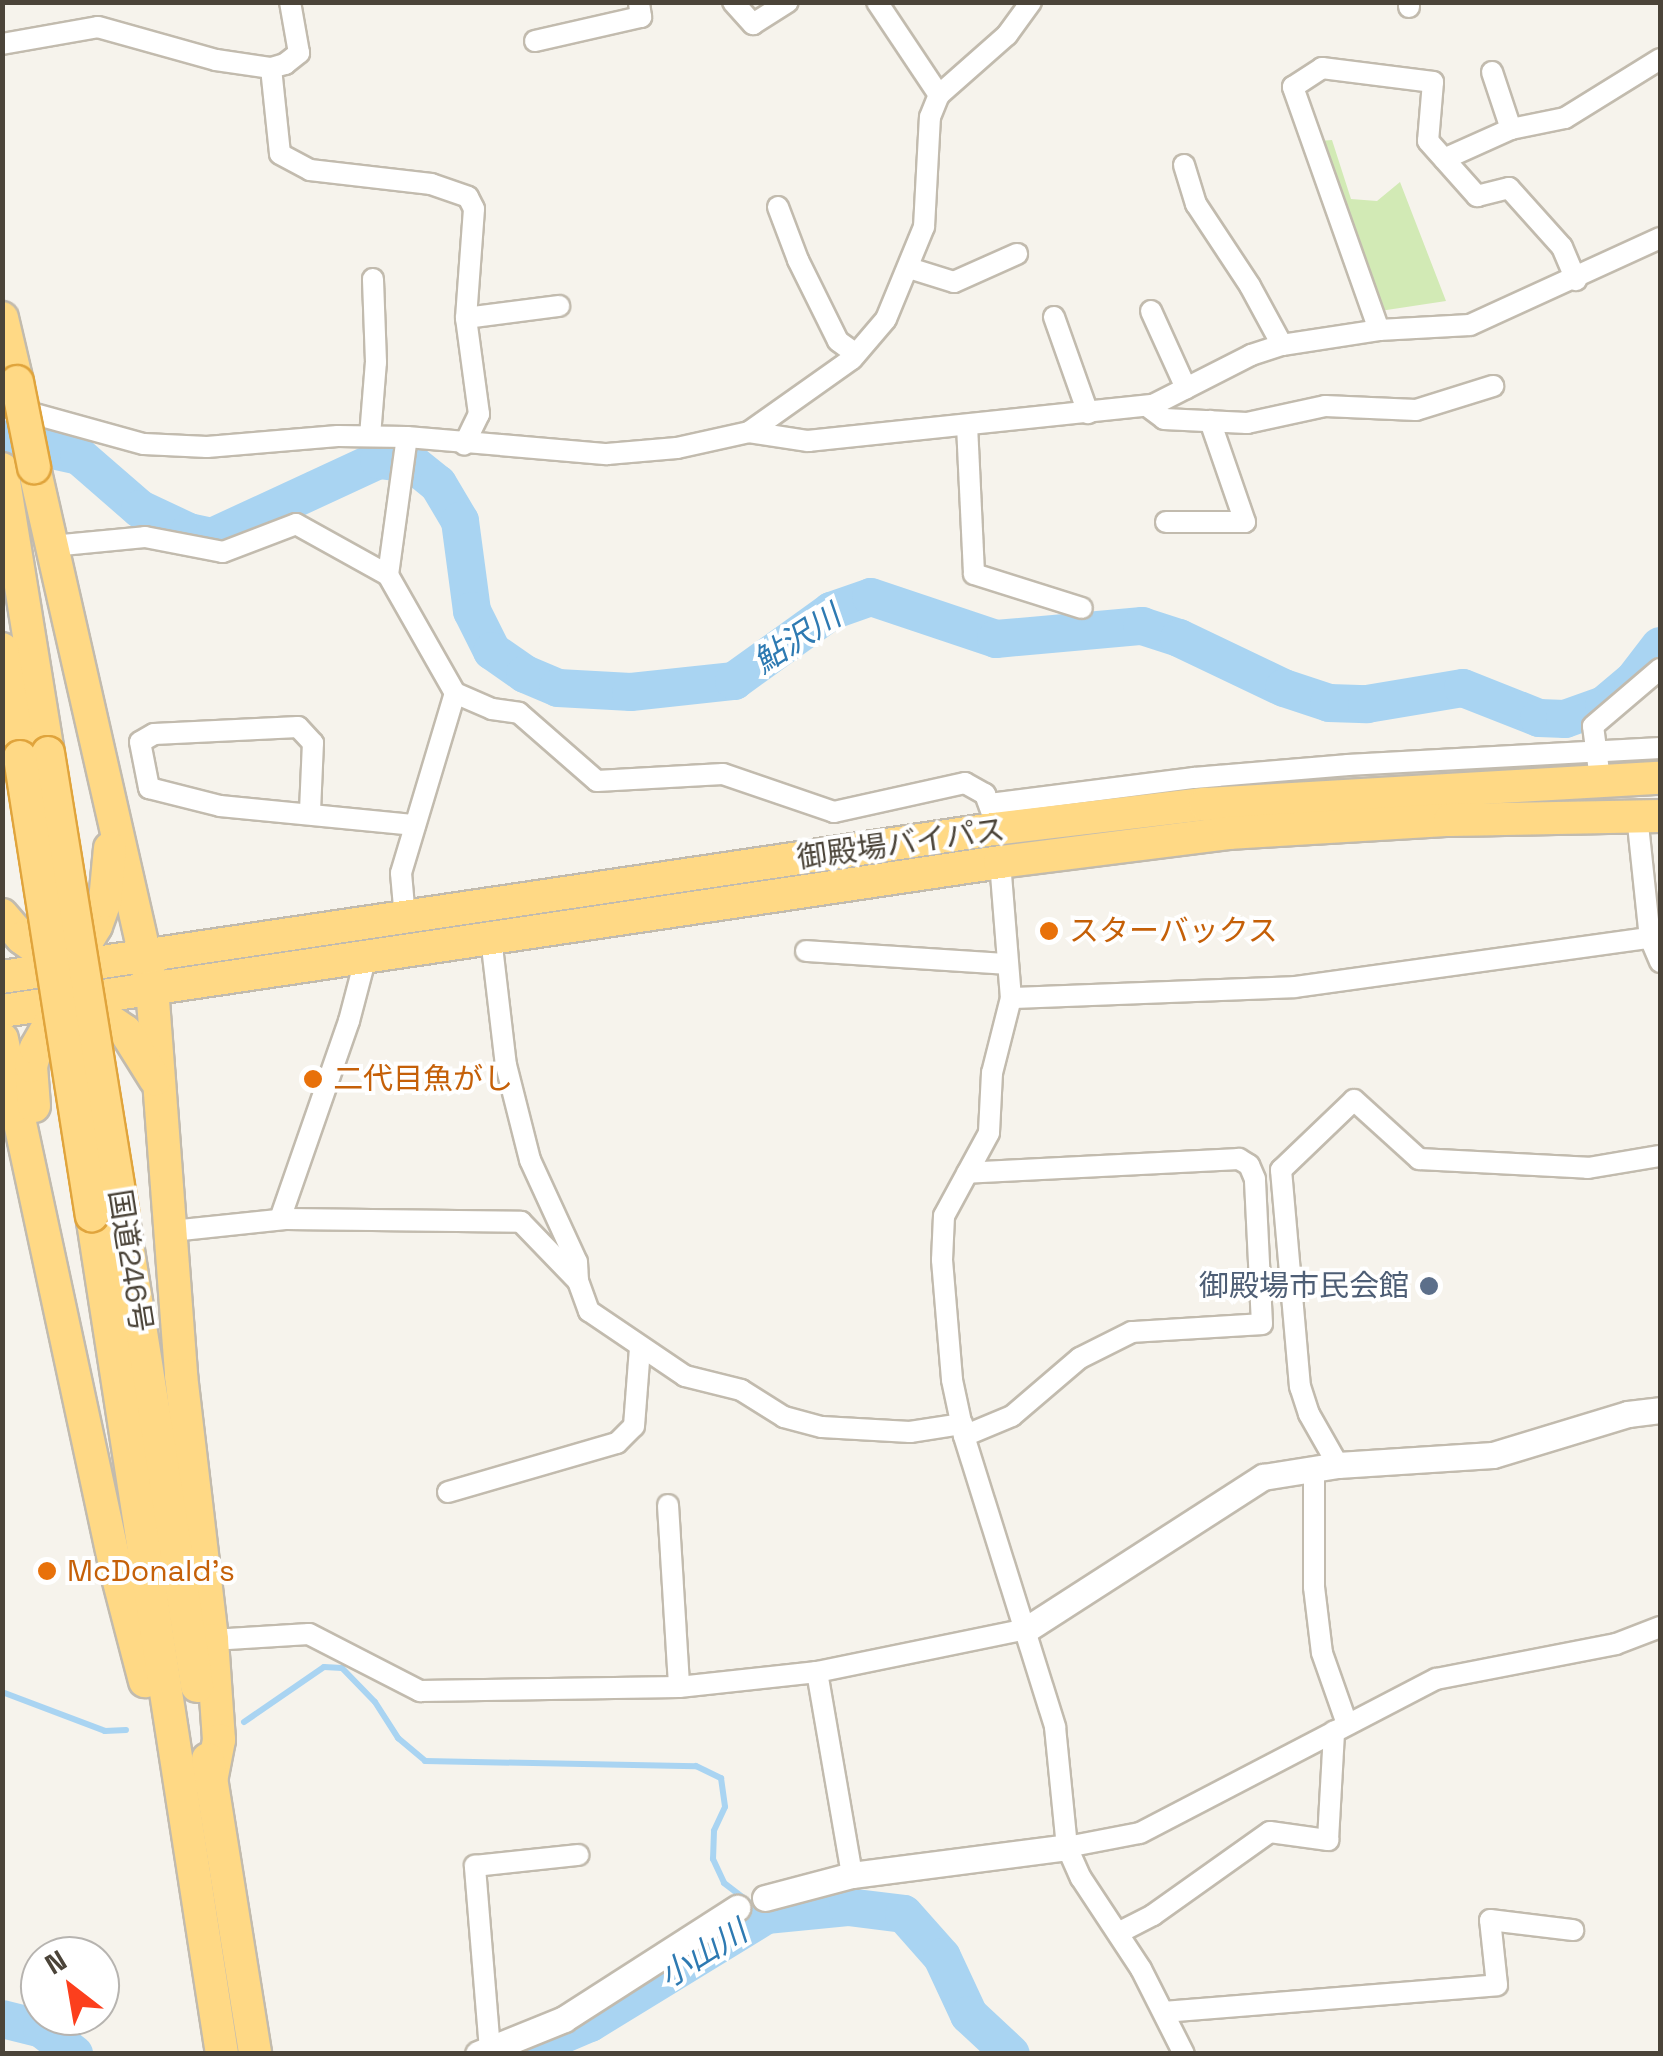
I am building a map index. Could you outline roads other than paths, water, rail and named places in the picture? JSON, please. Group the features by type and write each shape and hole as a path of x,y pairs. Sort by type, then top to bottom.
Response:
{"highway":[{"path":"2,318 18,468 52,546 162,1105 183,1393 212,1640 219,1740 196,1785 168,1767 116,1570 2,1039"},
{"name":"国道246号","path":"18,468 34,755 196,1785 222,2054"},
{"name":"国道246号","path":"2,649 34,755"},
{"path":"55,1284 31,1066 44,1030 96,926 111,860 82,686"},
{"name":"御殿場バイパス","path":"137,973 405,918 1205,804 1599,764 1660,778"},
{"name":"御殿場バイパス","path":"137,973 366,956 490,938 995,832 1228,834 1450,820 1649,816"},
{"path":"2,914 22,938 140,1049 162,1105"},
{"path":"11,992 137,973"},
{"name":"国道246号","path":"196,1785 255,2054"}],"street":[{"path":"2,44 98,27 216,60 271,68 286,64 299,53 290,2"},
{"path":"535,41 640,18 639,2"},
{"path":"733,2 753,24 788,2"},
{"path":"877,2 938,96"},
{"path":"749,432 856,354 886,319 924,227 930,117 938,96 1007,35 1031,2"},
{"path":"1444,159 1512,129 1565,118 1660,59"},
{"path":"271,68 280,154 310,170 432,184 468,196 474,209 466,318 479,414 464,445"},
{"path":"1379,330 1294,87 1322,68 1432,82 1428,141 1476,196 1510,188 1562,247 1576,280"},
{"path":"1492,72 1512,129"},
{"path":"1184,166 1196,204 1250,286 1282,345"},
{"path":"778,206 798,260 838,341 856,354"},
{"path":"10,394 144,444 243,446 370,436 407,442 607,454 677,448 749,432 808,441 1148,406 1251,354 1282,345 1379,330 1470,325 1576,280 1660,238"},
{"path":"909,268 954,282 1017,254"},
{"path":"370,436 376,362 372,280"},
{"path":"466,318 559,306"},
{"path":"1151,310 1186,388"},
{"path":"1054,317 1088,414"},
{"path":"1148,406 1164,419 1247,423 1325,406 1416,410 1494,386"},
{"path":"1166,522 1245,522 1210,421"},
{"path":"967,425 974,574 1082,608"},
{"path":"388,576 407,442"},
{"path":"52,546 145,537 223,552 296,524 388,576 455,693 492,709 520,712 598,781 724,774 834,812 965,784 985,794 995,832 1011,998 992,1073 989,1133 944,1216 942,1260 952,1380 963,1430 1028,1629 1055,1727 1067,1847 1082,1878 1120,1932 1184,2054"},
{"path":"1660,669 1593,726 1599,764 1660,748"},
{"path":"405,918 402,873 455,693"},
{"path":"310,812 314,743 298,727 154,734 140,742 150,788 220,806 415,825"},
{"path":"1649,816 1650,938 1660,962"},
{"path":"490,938 506,1065 530,1160 577,1262 578,1281 590,1311 686,1376 742,1390 784,1417 822,1427 910,1432 963,1430 1012,1416 1080,1358 1132,1332 1262,1324 1255,1179 1248,1165 1239,1159 966,1173"},
{"path":"1011,998 1295,987 1650,938"},
{"path":"806,951 1007,964"},
{"path":"280,1220 349,1021 366,956"},
{"path":"1120,1932 1153,1915 1270,1832 1328,1840 1340,1728 1322,1653 1314,1588 1326,1467 1300,1387 1281,1170 1354,1100 1419,1159 1588,1168 1660,1156"},
{"path":"172,1231 280,1220 521,1222 578,1281"},
{"path":"448,1492 617,1443 634,1426 640,1348"},
{"path":"212,1640 309,1634 420,1690 679,1687 818,1672 1028,1629 1264,1476 1326,1467 1493,1455 1628,1414 1660,1410"},
{"path":"668,1504 679,1687"},
{"path":"578,1855 474,1866 484,2052 564,2018 736,1908 852,1875 1067,1847 1140,1833 1436,1680 1616,1644 1660,1627"},
{"path":"818,1672 852,1875"},
{"path":"1164,2012 1497,1985 1490,1920 1573,1930"}],"waterway":[{"name":"鮎沢川","path":"2,439 79,456 140,509 189,532 212,537 379,460 413,464 438,484 460,521 472,611 492,651 525,674 558,688 631,692 734,681 831,611 871,597 996,639 1142,626 1179,638 1284,688 1329,703 1367,704 1463,688 1539,718 1565,719 1604,705 1633,681 1660,646"},
{"path":"244,1722 324,1667 342,1668 375,1702 398,1738 425,1761 696,1766 721,1778 725,1807 714,1831 713,1859 724,1883 766,1915"},
{"path":"2,1692 105,1731 126,1730"},
{"name":"小山川","path":"517,2054 590,2023 766,1915 848,1907 904,1914 942,1957 969,2015 1011,2054"},
{"name":"小山川","path":"2,2019 42,2029 74,2054"}],"place":[{"name":"スターバックス","path":"1049,931"},
{"name":"二代目魚がし","path":"313,1079"},
{"name":"御殿場市民会館","path":"1429,1286"},
{"name":"McDonald's","path":"47,1571"}]}
